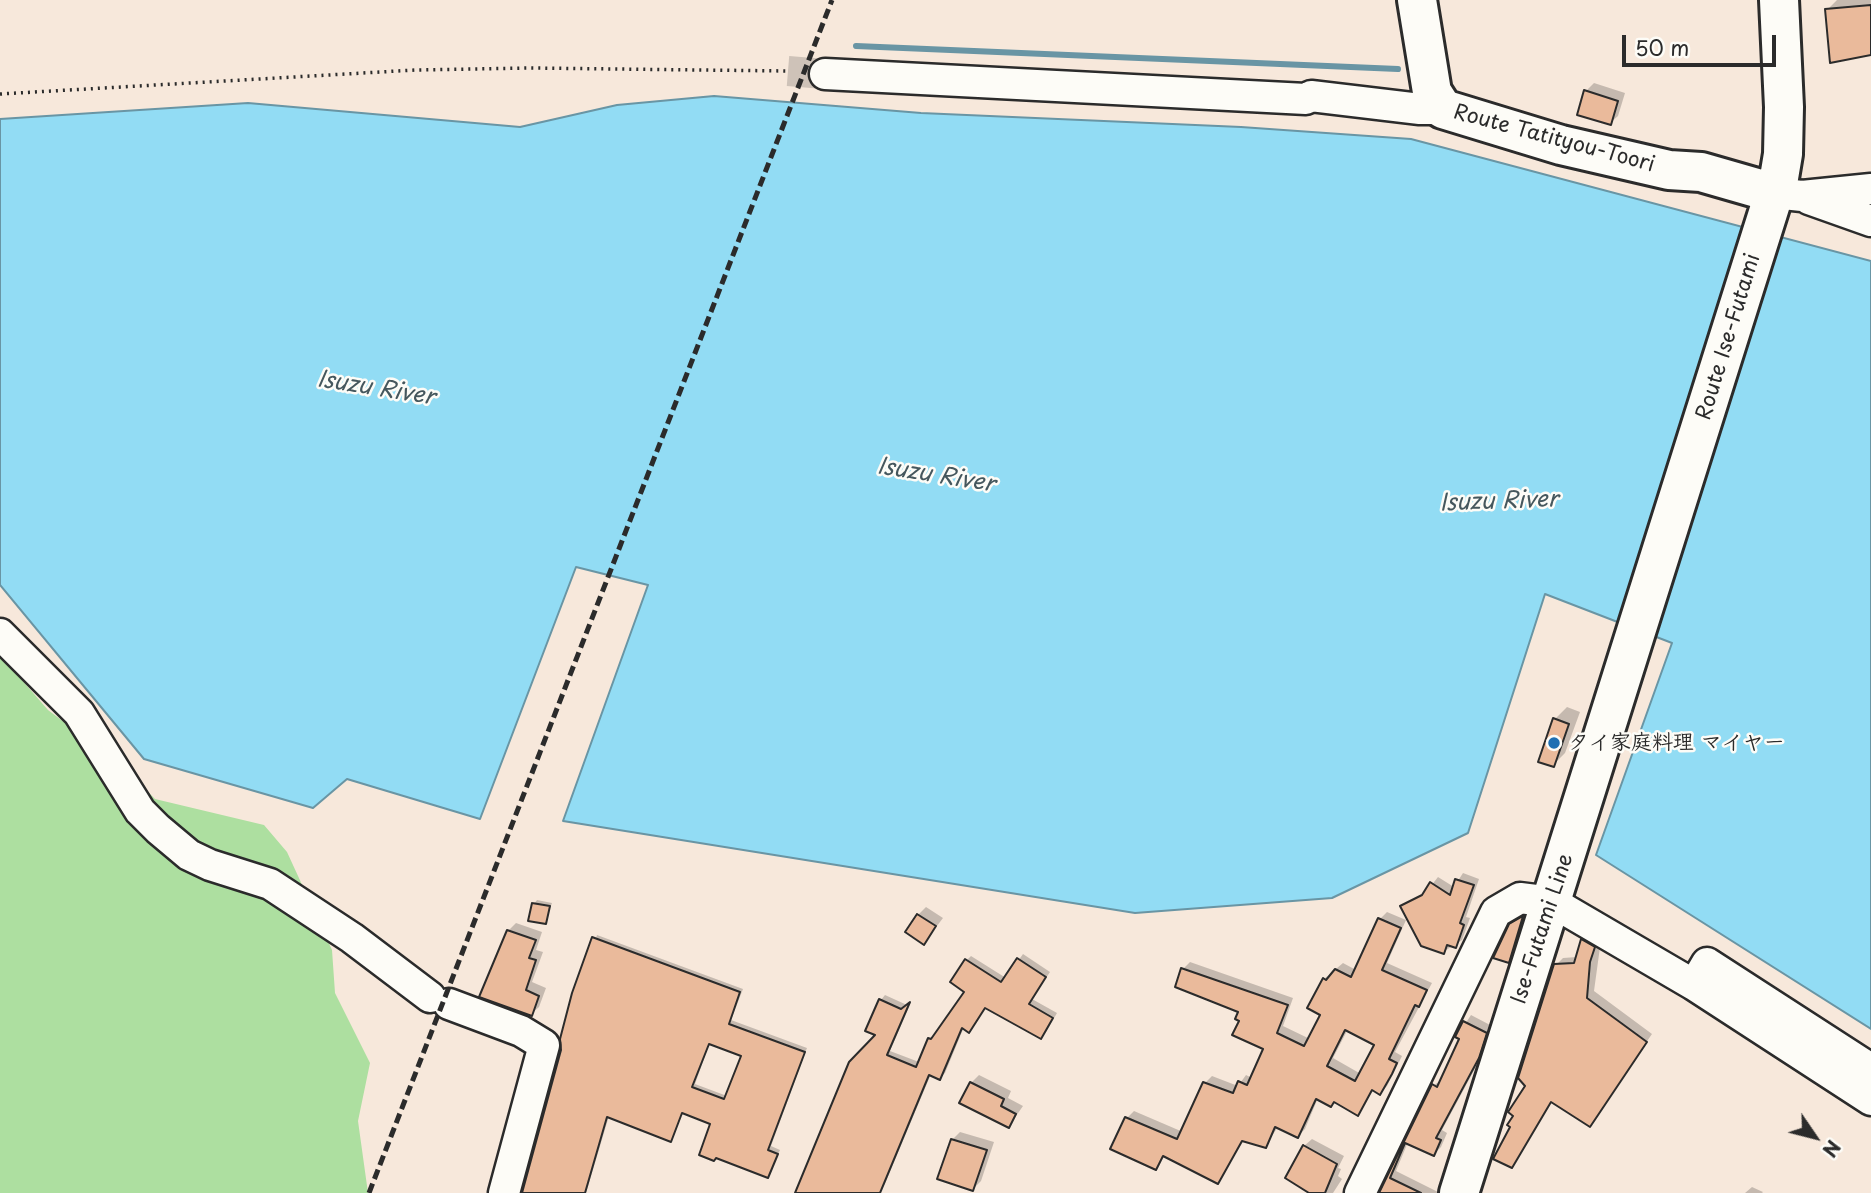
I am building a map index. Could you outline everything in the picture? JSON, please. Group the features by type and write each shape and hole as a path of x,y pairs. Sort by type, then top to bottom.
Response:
{"main road":[{"name":"Route Tatityou-Toori","path":"1417,0 1432,92 1443,109 1561,145 1669,170 1701,172 1781,203"},
{"name":"Route Ise-Futami","path":"1626,665 1781,203 1783,154 1779,0"},
{"name":"Ise-Futami Line","path":"1459,1193 1626,665"}],"street":[{"path":"825,74 1306,99 1311,96 1420,109 1443,109"},
{"path":"1781,203 1871,189"},
{"path":"1781,203 1871,221"},
{"path":"0,634 79,713 140,811 190,855 210,865 270,884 440,1001 521,1031 544,1045 504,1193"},
{"path":"1360,1193 1496,912 1520,898 1552,902 1700,974 1871,1069"},
{"path":"1700,974 1871,1100"}],"path":[{"path":"0,94 415,70 531,68 788,71"}],"green space":[{"path":"0,655 48,710 125,768 155,799 264,825 287,852 332,950 335,993 370,1063 358,1121 368,1193 0,1193"}],"water":[{"name":"Isuzu River","path":"714,96 921,113 1241,127 1411,139 1871,261 1871,1029 1596,855 1672,643 1545,594 1468,833 1332,898 1135,913 563,821 648,585 576,567 480,819 347,779 313,808 144,759 0,585 0,119 248,103 520,127 617,105"}],"building":[{"path":"1871,5 1871,55 1830,63 1825,9"},
{"path":"1584,90 1618,101 1611,125 1577,115"},
{"name":"タイ家庭料理 マイヤー","path":"1553,718 1569,724 1554,767 1538,762"},
{"path":"1455,879 1474,885 1460,923 1464,925 1456,948 1447,945 1444,954 1421,946 1400,906 1422,895 1430,882 1450,895"},
{"path":"532,903 550,906 546,924 528,921"},
{"path":"917,914 936,926 924,945 905,932"},
{"path":"1523,916 1509,963 1493,958 1509,924"},
{"path":"1378,918 1401,928 1382,970 1427,990 1419,1007 1415,1005 1389,1059 1397,1063 1392,1074 1380,1095 1372,1090 1358,1116 1334,1102 1331,1107 1316,1099 1298,1138 1275,1127 1266,1148 1242,1141 1218,1184 1163,1156 1156,1170 1110,1149 1125,1117 1177,1139 1203,1082 1233,1093 1238,1081 1247,1085 1263,1049 1232,1035 1239,1021 1235,1019 1238,1012 1175,987 1181,968 1288,1005 1277,1033 1304,1046 1320,1015 1307,1008 1323,978 1326,980 1335,969 1351,977","holes":["1345,1030 1374,1045 1355,1081 1327,1066"]},
{"path":"507,930 536,940 529,958 536,960 526,990 539,996 532,1016 479,997"},
{"path":"592,937 740,992 729,1024 805,1052 768,1150 778,1154 768,1178 716,1158 714,1161 699,1155 710,1124 682,1113 671,1142 607,1117 585,1193 522,1193 561,1050 560,1039 572,993","holes":["709,1044 741,1056 724,1099 692,1087"]},
{"path":"1581,939 1595,947 1590,962 1587,998 1647,1042 1590,1127 1551,1102 1512,1168 1493,1159 1510,1127 1507,1125 1513,1116 1508,1112 1525,1086 1518,1078 1554,964 1574,963"},
{"path":"1017,958 1046,977 1029,1004 1053,1018 1041,1039 985,1008 969,1033 962,1028 940,1080 929,1075 880,1193 795,1193 849,1062 875,1035 865,1031 879,999 901,1009 910,1002 887,1055 916,1067 928,1038 931,1039 964,992 950,982 965,959 1001,982"},
{"path":"1463,1021 1487,1033 1479,1058 1436,1138 1441,1140 1434,1156 1405,1143 1390,1178 1421,1193 1379,1193 1432,1084 1437,1087 1459,1039 1455,1037"},
{"path":"970,1082 1004,1099 1001,1106 1016,1114 1009,1128 959,1103"},
{"path":"951,1139 987,1150 973,1191 937,1179"},
{"path":"1303,1145 1337,1164 1325,1193 1309,1193 1285,1178"}],"waterway":[{"path":"856,46 1398,69"}],"tunnel":[{"path":"788,71 825,74"}],"railway":[{"path":"369,1193 832,0"}],"place":[{"name":"タイ家庭料理 マイヤー","path":"1554,743"}]}
